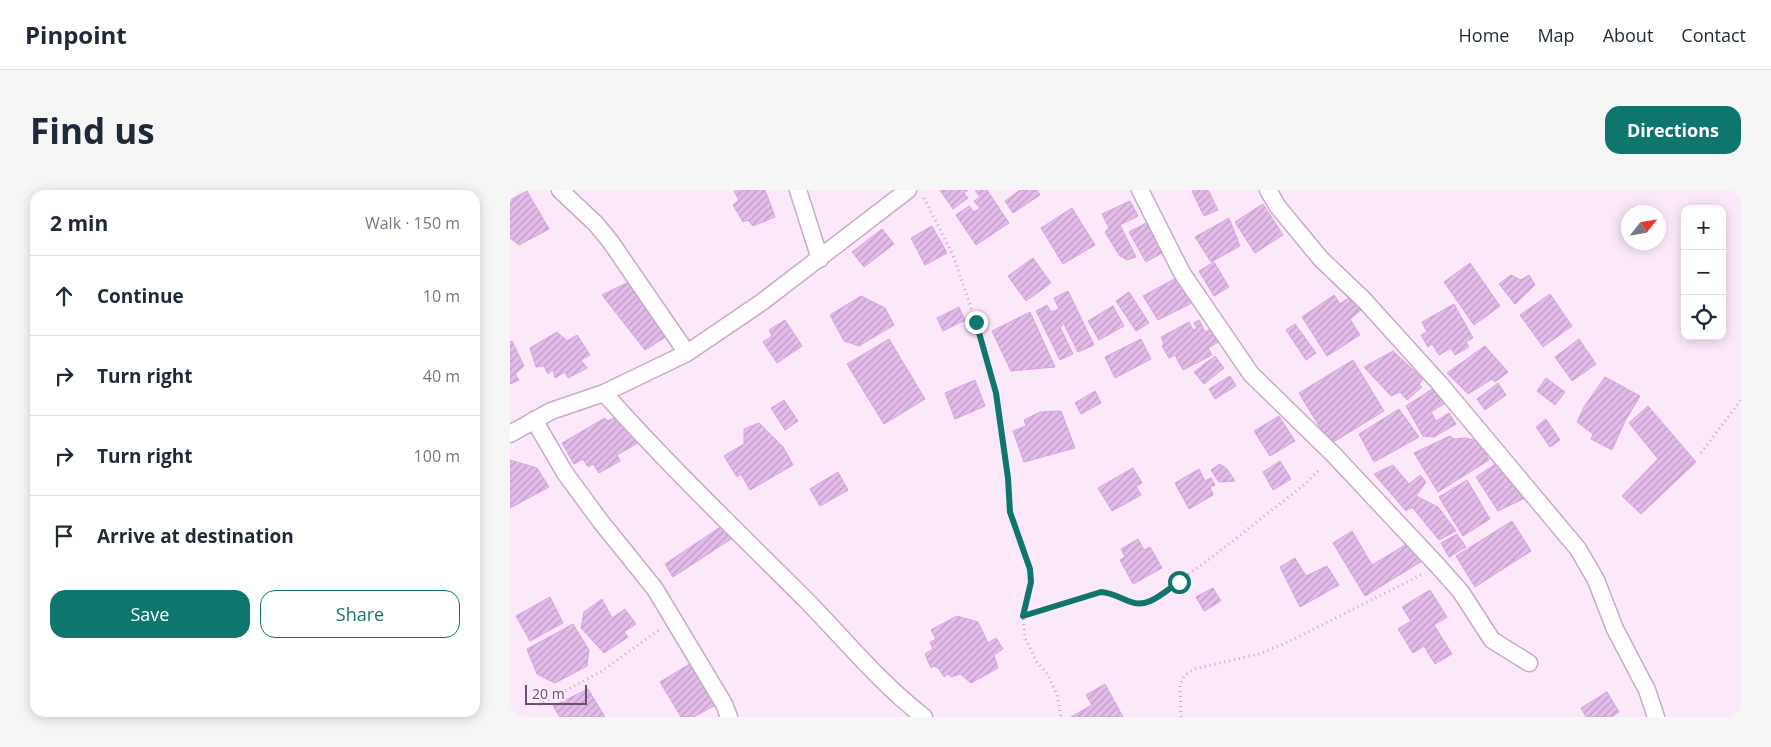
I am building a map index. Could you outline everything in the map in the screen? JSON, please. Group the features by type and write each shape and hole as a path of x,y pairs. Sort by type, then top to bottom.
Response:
{"street":[{"path":"560,190 596,224 687,353"},
{"path":"798,190 820,259"},
{"path":"510,434 551,411 604,393 687,353 820,259 908,190"},
{"path":"1140,190 1182,273 1251,374 1334,455 1438,566 1460,592 1492,640 1529,663"},
{"path":"1268,190 1278,207 1321,259 1364,300 1440,384 1578,549 1596,580 1615,629 1647,690 1656,717"},
{"path":"604,393 679,475 797,590 896,693 924,717"},
{"path":"534,420 565,473 601,522 655,589 724,704 729,717"}],"path":[{"path":"920,190 953,255 976,322 996,393 1008,478 1010,512 1030,569 1031,582 1023,616 1025,638 1057,695 1061,717"},
{"path":"1701,453 1741,400"},
{"path":"1023,616 1101,592 1110,593 1136,604 1148,603 1212,558 1305,484 1334,455"},
{"path":"1181,717 1180,686 1187,673 1222,661 1259,654 1286,643 1438,566"},
{"path":"539,704 602,671 674,618"}],"building":[{"path":"765,190 775,217 753,226 748,220 743,222 733,205 739,200 734,191"},
{"path":"940,190 968,190 964,193 968,198 953,209"},
{"path":"975,190 987,190 1009,223 976,245 956,215 969,206 974,212 980,208 974,201 980,197"},
{"path":"1020,190 1037,190 1040,195 1013,213 1005,201"},
{"path":"1208,190 1218,210 1204,216 1192,191"},
{"path":"527,191 549,229 519,245 510,238 510,200"},
{"path":"1130,201 1138,216 1120,225 1136,257 1127,260 1119,255 1105,232 1109,228 1102,214"},
{"path":"1263,204 1283,235 1255,253 1235,222"},
{"path":"1072,208 1095,245 1063,264 1041,228"},
{"path":"1229,218 1240,246 1211,262 1195,237"},
{"path":"1146,223 1162,253 1146,262 1129,232"},
{"path":"932,226 947,253 925,265 911,238"},
{"path":"882,229 894,244 864,267 852,252"},
{"path":"1033,258 1051,283 1026,301 1008,276"},
{"path":"1214,262 1229,287 1214,296 1199,271"},
{"path":"1470,263 1500,306 1474,325 1444,282"},
{"path":"1511,275 1521,280 1529,275 1535,285 1515,304 1499,284"},
{"path":"1180,276 1194,302 1158,320 1143,296"},
{"path":"631,281 667,336 645,350 602,295"},
{"path":"1068,291 1094,345 1078,352 1064,324 1060,327 1073,354 1060,360 1036,311 1047,305 1051,312 1059,309 1054,298"},
{"path":"1129,292 1149,323 1136,331 1116,301"},
{"path":"1550,294 1572,326 1543,347 1520,315"},
{"path":"1334,295 1340,304 1348,298 1361,310 1350,319 1360,335 1327,356 1302,317"},
{"path":"861,296 885,308 894,325 859,346 844,341 830,315"},
{"path":"1454,304 1473,338 1466,342 1469,347 1455,355 1451,348 1439,355 1432,344 1428,347 1421,335 1427,332 1422,322"},
{"path":"1113,306 1124,326 1099,340 1088,321"},
{"path":"959,307 965,320 943,331 937,318"},
{"path":"1030,312 1055,367 1011,371 992,331"},
{"path":"785,320 802,346 777,363 763,342 772,336 769,330"},
{"path":"1199,320 1205,332 1213,328 1220,341 1208,348 1212,355 1183,370 1175,355 1169,358 1162,346 1164,344 1161,337 1189,322 1193,330 1197,328 1194,323"},
{"path":"1295,324 1316,353 1306,360 1286,330"},
{"path":"557,332 567,341 577,335 590,355 581,360 587,368 568,378 565,372 555,378 553,370 548,374 544,366 536,367 530,348"},
{"path":"889,339 925,399 884,424 847,364"},
{"path":"1141,339 1151,359 1115,378 1105,357"},
{"path":"1579,339 1596,364 1572,381 1555,357"},
{"path":"512,341 524,366 515,374 519,380 510,384 510,342"},
{"path":"1485,346 1508,372 1495,382 1492,379 1468,394 1447,373"},
{"path":"1393,351 1423,379 1419,384 1422,387 1407,400 1400,392 1391,396 1364,367"},
{"path":"1215,356 1224,368 1204,384 1194,372"},
{"path":"1353,360 1384,411 1330,444 1299,393"},
{"path":"1230,376 1236,386 1215,399 1209,389"},
{"path":"1605,377 1640,396 1625,421 1612,450 1591,439 1593,434 1577,422 1584,407"},
{"path":"1546,378 1565,392 1555,405 1537,391"},
{"path":"975,380 985,406 955,419 945,393"},
{"path":"1498,383 1506,395 1485,410 1477,399"},
{"path":"1434,388 1445,403 1431,412 1436,421 1449,413 1456,424 1434,437 1423,436 1406,406"},
{"path":"1095,391 1101,403 1081,414 1075,403"},
{"path":"784,400 798,421 785,430 771,408"},
{"path":"1648,406 1696,462 1641,514 1622,496 1658,459 1629,423"},
{"path":"1399,409 1419,437 1374,462 1359,434"},
{"path":"1061,411 1075,448 1024,462 1013,431 1026,426 1024,420 1040,412"},
{"path":"1279,416 1295,441 1270,456 1254,431"},
{"path":"605,418 607,421 614,418 617,422 624,419 638,443 617,455 620,461 599,473 593,464 588,467 583,459 574,464 562,443"},
{"path":"1546,419 1560,440 1550,447 1536,427"},
{"path":"759,423 783,447 793,465 750,490 741,474 737,477 724,456 744,444 744,429"},
{"path":"1450,436 1454,439 1464,438 1479,441 1489,460 1438,492 1414,453"},
{"path":"510,460 537,468 549,487 510,508"},
{"path":"1280,461 1291,479 1273,490 1263,472"},
{"path":"1500,461 1525,498 1498,511 1476,477"},
{"path":"1220,464 1227,469 1235,481 1219,482 1211,470"},
{"path":"1393,465 1409,484 1420,475 1426,482 1416,496 1438,507 1456,531 1439,540 1412,507 1406,511 1374,474"},
{"path":"1133,468 1142,483 1136,486 1141,495 1112,511 1098,488"},
{"path":"1199,469 1205,481 1211,478 1215,485 1210,487 1213,495 1189,509 1175,483"},
{"path":"838,472 848,490 820,506 810,489"},
{"path":"1467,480 1490,519 1463,536 1439,497"},
{"path":"1512,521 1531,551 1475,587 1456,556"},
{"path":"722,526 731,539 673,577 665,564"},
{"path":"1352,531 1372,565 1410,542 1422,561 1365,596 1333,543"},
{"path":"1457,534 1466,547 1449,557 1441,543"},
{"path":"1138,539 1144,550 1150,547 1162,568 1133,584 1120,560 1125,557 1121,549"},
{"path":"1295,558 1306,576 1327,566 1339,585 1300,607 1280,567"},
{"path":"1213,588 1221,601 1204,611 1196,597"},
{"path":"1430,590 1447,617 1434,625 1452,654 1435,664 1424,646 1413,653 1398,629 1411,621 1402,607"},
{"path":"550,597 563,623 530,641 516,616"},
{"path":"602,599 612,618 625,609 636,624 624,632 628,637 604,653 581,628 584,612"},
{"path":"957,616 978,622 988,643 996,638 1003,649 994,655 998,668 971,683 960,674 951,677 948,674 944,677 939,669 934,666 931,668 925,654 933,649 930,642 936,639 931,630"},
{"path":"573,624 589,650 587,666 555,683 537,674 527,649"},
{"path":"693,662 717,704 694,717 681,717 660,682"},
{"path":"1105,684 1123,717 1071,717 1092,705 1086,695"},
{"path":"588,689 605,717 560,717 553,706"},
{"path":"1607,692 1619,712 1612,717 1586,717 1581,708"}],"route":[{"path":"976,322 996,393 1008,478 1010,512 1030,569 1031,582 1023,616 1101,592 1118,595 1136,604 1148,603 1179,582"}]}
